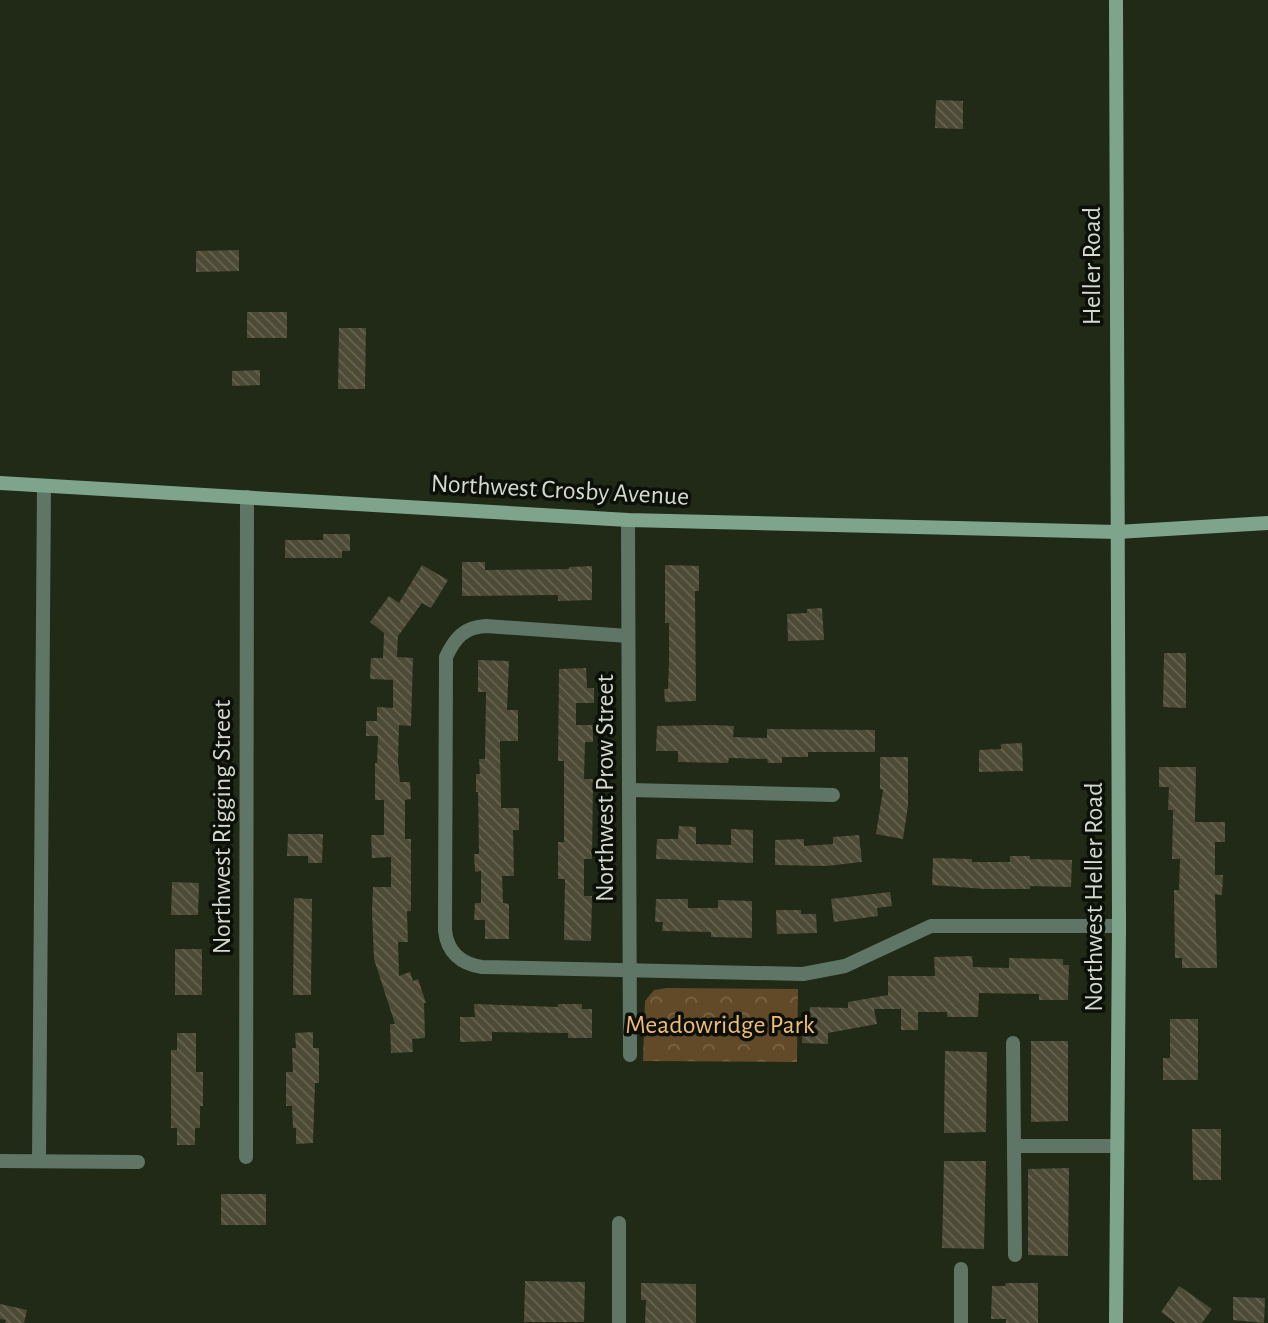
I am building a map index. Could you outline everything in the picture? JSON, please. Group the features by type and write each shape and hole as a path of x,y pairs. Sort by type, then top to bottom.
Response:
{"street":[{"name":"Heller Road","path":"1116,0 1118,531"},
{"name":"Northwest Crosby Avenue","path":"0,484 628,520 1118,531 1268,523"},
{"path":"39,1161 44,486"},
{"name":"Northwest Rigging Street","path":"246,1157 247,497"},
{"name":"Northwest Prow Street","path":"628,520 630,1055"},
{"name":"Northwest Heller Road","path":"1116,1323 1118,531"},
{"path":"628,636 475,626 462,632 452,644 446,657 445,930 446,941 452,953 472,966 803,974 845,967 931,926 1119,926"},
{"path":"631,790 832,795"},
{"path":"1013,1043 1015,1255"},
{"path":"1015,1146 1117,1146"},
{"path":"0,1161 138,1162"},
{"path":"619,1223 619,1323"},
{"path":"961,1269 961,1323"}],"green space":[{"name":"Meadowridge Park","path":"798,989 797,1062 643,1061 645,1001 654,990"}],"building":[{"path":"936,100 963,101 963,129 935,128"},
{"path":"239,250 239,271 196,272 196,251"},
{"path":"247,312 287,312 287,338 247,338"},
{"path":"339,328 366,328 365,389 338,389"},
{"path":"260,370 260,385 232,386 232,371"},
{"path":"323,534 350,534 350,551 342,551 342,558 285,558 285,540 323,540"},
{"path":"462,562 485,562 485,570 569,569 592,566 592,600 558,601 558,595 462,596"},
{"path":"422,565 448,580 431,608 422,603 398,636 397,657 413,658 411,726 399,725 398,762 400,782 410,782 411,799 405,800 405,839 411,839 411,911 407,911 408,942 398,942 399,976 410,972 413,981 418,979 426,1003 425,1038 412,1039 413,1052 391,1053 390,1024 395,1024 374,959 372,911 373,887 391,887 391,857 372,858 371,835 384,835 384,800 375,800 378,736 366,736 366,721 377,721 377,707 393,708 393,680 370,679 371,658 383,658 384,633 370,622 389,596 399,603"},
{"path":"665,565 699,566 699,591 695,591 696,701 665,702 664,689 668,689 669,623 665,623"},
{"path":"822,608 824,640 788,641 787,614 807,613 807,609"},
{"path":"1164,653 1186,653 1186,708 1163,707"},
{"path":"478,660 509,661 507,710 518,710 518,741 500,741 501,808 519,808 519,830 513,830 514,876 502,876 503,903 509,904 509,939 485,939 485,920 474,920 475,903 481,903 481,871 475,872 474,854 479,854 476,774 480,774 479,759 485,759 486,692 478,692"},
{"path":"586,668 587,688 594,688 594,703 576,703 576,725 593,725 593,742 585,742 584,779 593,779 592,859 584,859 584,896 592,896 591,941 564,940 565,879 558,879 558,842 564,842 564,761 558,761 559,669"},
{"path":"657,726 734,726 733,737 767,738 767,729 875,730 875,752 808,752 808,757 782,757 782,763 768,763 767,759 729,758 728,763 678,762 678,751 656,751"},
{"path":"1022,743 1023,771 979,772 979,750 1001,749 1001,744"},
{"path":"880,757 908,757 908,806 903,839 876,834 883,790 880,789"},
{"path":"1159,767 1196,767 1195,822 1225,822 1225,842 1215,842 1215,875 1223,875 1222,895 1215,894 1217,968 1182,968 1182,958 1175,958 1174,890 1179,890 1180,859 1172,859 1173,810 1168,810 1169,787 1159,787"},
{"path":"679,826 696,827 696,844 731,845 731,829 753,830 753,863 656,859 657,839 678,839"},
{"path":"288,834 323,834 322,863 308,863 308,856 287,856"},
{"path":"859,835 862,862 826,866 775,865 775,840 804,839 804,846 833,844 833,837"},
{"path":"1010,856 1072,860 1071,887 985,889 932,885 933,858 1010,862"},
{"path":"172,882 199,883 198,915 171,915"},
{"path":"890,892 892,906 877,908 878,916 834,922 831,899"},
{"path":"294,898 312,899 311,995 293,995"},
{"path":"656,899 688,899 688,908 718,908 718,900 752,901 752,938 711,937 711,932 662,931 663,922 655,922"},
{"path":"776,910 801,910 801,914 816,914 817,933 777,934"},
{"path":"175,949 202,949 202,995 175,995"},
{"path":"972,956 973,967 1009,968 1009,958 1063,959 1063,965 1069,965 1068,1000 1039,1000 1039,994 979,993 978,1017 947,1017 947,1012 918,1012 918,1030 901,1030 901,1009 874,1009 877,1024 828,1033 828,1044 802,1043 803,1023 809,1023 810,1007 848,1008 848,1002 888,995 888,976 935,976 934,957"},
{"path":"474,1004 558,1007 558,1004 582,1004 582,1009 592,1009 592,1038 568,1038 568,1033 492,1032 492,1041 460,1042 460,1017 475,1017"},
{"path":"1170,1019 1198,1019 1198,1080 1163,1080 1163,1058 1170,1058"},
{"path":"313,1032 313,1048 319,1048 319,1083 315,1083 313,1143 296,1144 292,1106 286,1106 286,1072 293,1072 292,1048 296,1048 295,1033"},
{"path":"177,1033 196,1033 196,1072 203,1072 203,1106 200,1106 200,1128 195,1128 195,1145 177,1145 177,1128 171,1128 171,1050 177,1050"},
{"path":"1031,1041 1068,1041 1068,1121 1031,1122"},
{"path":"945,1051 987,1052 986,1132 944,1133"},
{"path":"1192,1129 1221,1129 1221,1180 1193,1180"},
{"path":"944,1161 986,1161 984,1249 942,1248"},
{"path":"1069,1168 1068,1256 1028,1255 1028,1169"},
{"path":"221,1194 266,1194 266,1225 221,1225"},
{"path":"525,1281 585,1282 584,1322 524,1322"},
{"path":"641,1283 696,1284 696,1323 645,1323 646,1300 641,1300"},
{"path":"1006,1283 1038,1283 1038,1323 1006,1323 1006,1319 991,1319 992,1286 1005,1286"},
{"path":"1179,1286 1212,1309 1202,1323 1176,1323 1161,1312"},
{"path":"1233,1297 1265,1298 1264,1323 1233,1320"},
{"path":"0,1304 27,1310 24,1323 5,1323 6,1320 0,1319"}]}
